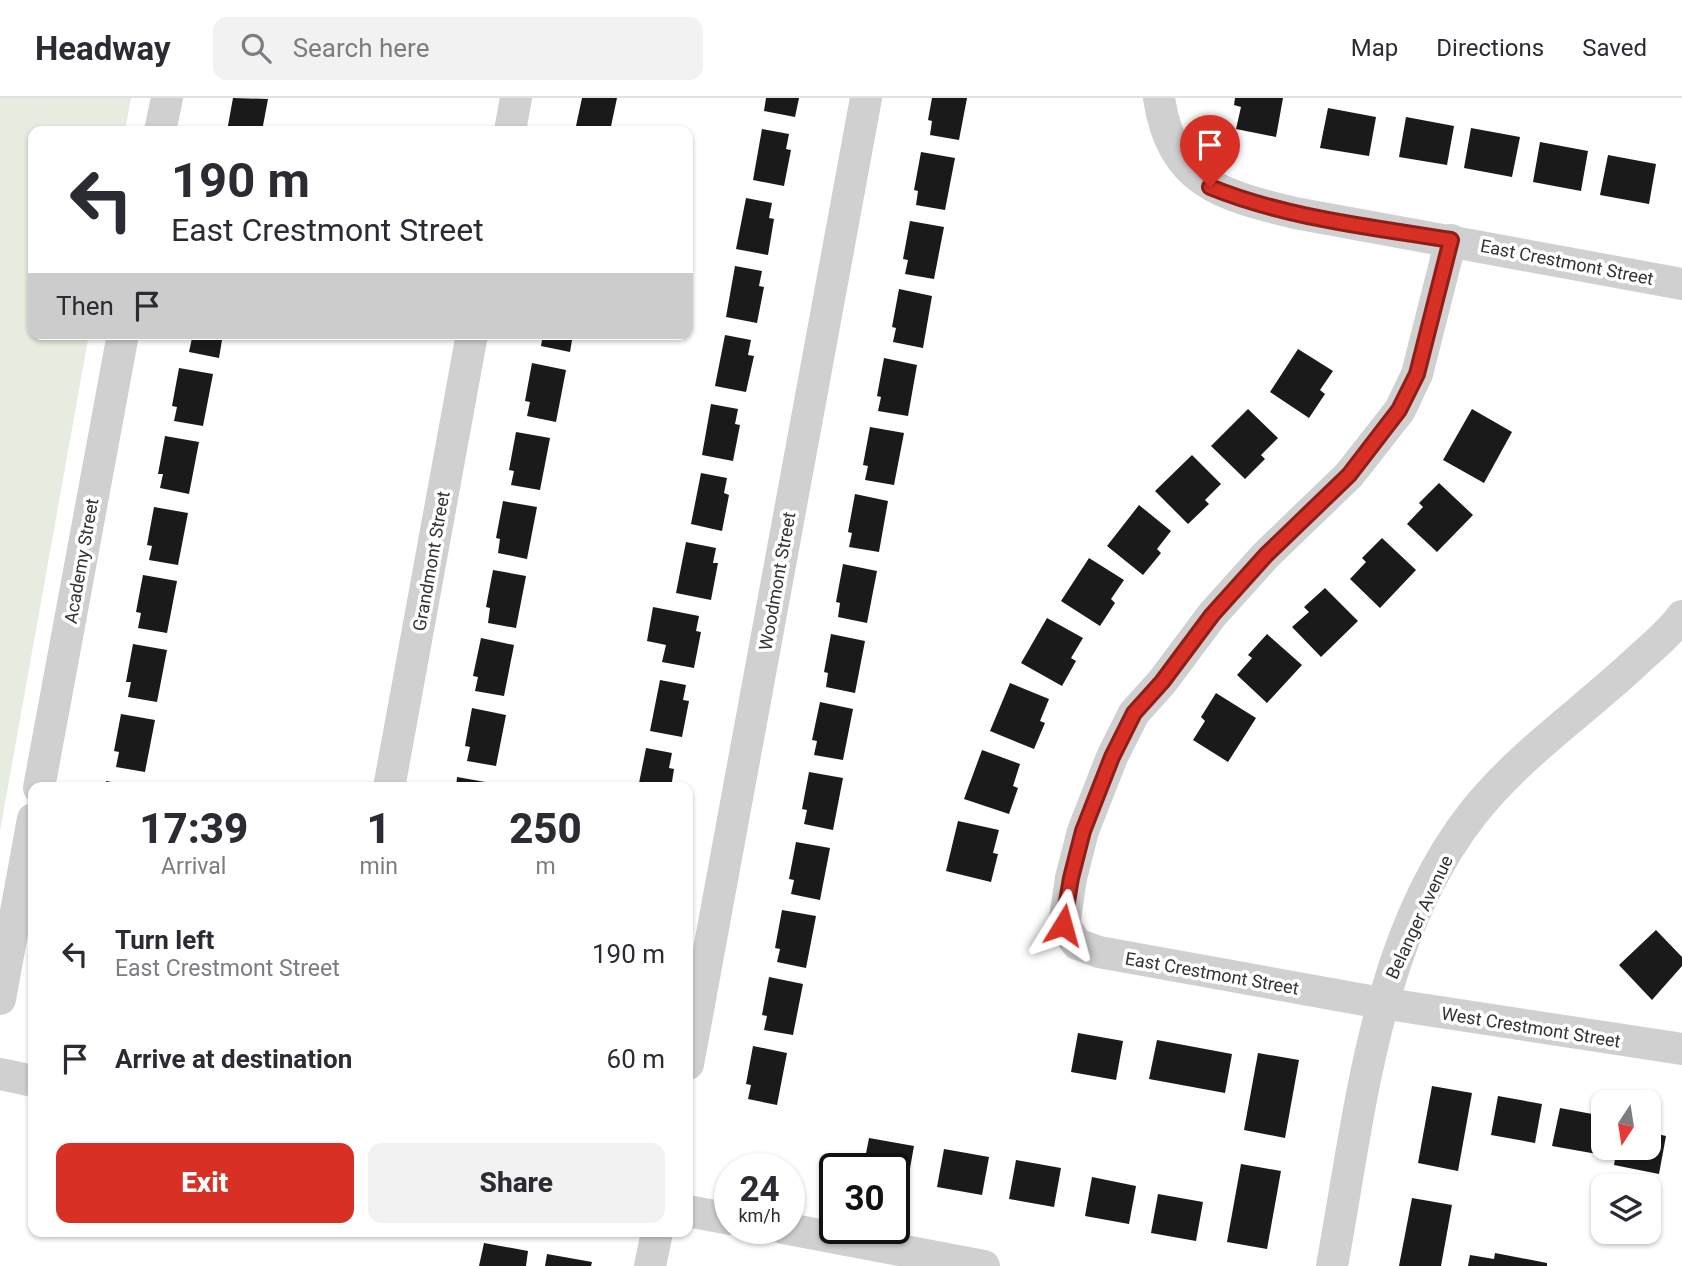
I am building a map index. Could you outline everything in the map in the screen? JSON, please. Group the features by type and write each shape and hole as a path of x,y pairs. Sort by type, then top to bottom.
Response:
{"street":[{"path":"161,126 167,98"},
{"path":"511,126 516,98"},
{"name":"Woodmont Street","path":"693,1037 866,98"},
{"name":"East Crestmont Street","path":"1158,98 1161,117 1174,148 1191,174 1210,187 1240,200 1295,213 1682,284"},
{"name":"East Crestmont Street","path":"1381,1003 1099,952 1077,944 1063,925 1083,831 1112,757 1134,713 1162,682 1212,615 1266,555 1349,475 1399,410 1417,374 1451,240"},
{"name":"Academy Street","path":"40,782 122,340"},
{"name":"Grandmont Street","path":"390,782 471,340"},
{"name":"Belanger Avenue","path":"1332,1266 1381,1003 1437,869 1475,811 1531,755 1611,686 1682,616"},
{"path":"0,999 28,845"},
{"name":"West Crestmont Street","path":"1381,1003 1682,1049"},
{"path":"0,1074 28,1080"},
{"path":"693,1212 714,1216"},
{"path":"805,1232 984,1266"},
{"path":"650,1266 656,1237"}],"shaded area":[{"path":"0,98 131,98 126,126 28,126 28,340 88,340 0,831"}],"building":[{"path":"233,98 268,99 263,126 228,126"},
{"path":"582,98 617,98 611,126 576,126"},
{"path":"766,98 799,98 795,117 764,111"},
{"path":"932,98 967,98 959,140 930,135 932,121 928,120"},
{"path":"1235,98 1283,98 1276,137 1236,129 1241,107 1234,105"},
{"path":"1328,108 1376,117 1369,156 1320,148"},
{"path":"1406,117 1454,126 1447,165 1399,157"},
{"path":"1471,128 1520,137 1512,177 1464,168"},
{"path":"762,129 789,134 786,149 791,150 784,186 753,180"},
{"path":"1540,142 1588,151 1581,191 1533,182"},
{"path":"921,152 955,158 945,210 916,205 918,191 914,190"},
{"path":"1608,155 1656,164 1649,204 1600,195"},
{"path":"746,198 772,203 769,218 774,219 768,255 736,249"},
{"path":"910,221 944,227 934,279 905,274 908,260 903,259"},
{"path":"735,266 762,271 759,286 764,287 757,323 726,317"},
{"path":"899,289 932,296 923,348 893,342 896,328 892,327"},
{"path":"725,335 751,340 748,355 754,356 746,392 715,386"},
{"path":"192,340 222,340 219,358 189,352"},
{"path":"542,340 572,340 570,352 541,346"},
{"path":"1298,349 1333,371 1320,390 1325,394 1309,418 1270,392"},
{"path":"884,358 917,365 908,416 878,411 881,397 877,396"},
{"path":"532,363 566,370 556,422 527,416 530,402 525,401"},
{"path":"179,368 213,374 203,426 174,421 177,407 172,406"},
{"path":"711,404 738,409 735,424 740,425 733,461 702,455"},
{"path":"1248,409 1278,438 1261,455 1265,459 1245,479 1211,446"},
{"path":"1472,409 1512,432 1484,483 1443,460"},
{"path":"870,427 904,433 894,485 865,480 868,466 863,465"},
{"path":"516,432 550,438 540,490 511,485 514,471 509,470"},
{"path":"165,436 199,442 189,494 160,488 163,474 158,474"},
{"path":"1192,455 1221,484 1205,500 1209,504 1188,524 1155,491"},
{"path":"701,473 727,478 724,493 729,495 722,531 691,524"},
{"path":"1439,483 1473,515 1437,552 1407,524 1423,507 1419,503"},
{"path":"855,494 888,501 879,552 849,547 852,533 848,532"},
{"path":"503,501 537,507 527,559 498,553 500,539 496,538"},
{"path":"1139,505 1171,531 1157,549 1161,553 1143,575 1107,546"},
{"path":"154,507 188,513 178,565 149,560 152,546 147,545"},
{"path":"1382,538 1416,570 1380,608 1350,579 1366,562 1362,558"},
{"path":"686,542 716,548 713,563 718,563 711,600 676,593"},
{"path":"1089,558 1124,580 1111,599 1115,603 1100,626 1061,601"},
{"path":"843,564 877,571 867,623 838,617 840,603 836,602"},
{"path":"493,570 526,576 516,628 488,623 490,608 486,607"},
{"path":"143,575 177,581 167,633 138,628 141,613 136,612"},
{"path":"1325,588 1358,621 1321,657 1292,627 1309,612 1304,607"},
{"path":"653,607 699,616 696,631 701,632 694,668 662,662 666,645 647,641"},
{"path":"1047,618 1083,638 1071,658 1076,661 1062,686 1021,663"},
{"path":"831,634 865,641 855,693 826,687 828,673 824,672"},
{"path":"1267,634 1302,665 1267,703 1237,675 1252,658 1248,655"},
{"path":"481,638 514,645 504,696 475,691 478,677 473,676"},
{"path":"133,644 167,650 157,702 128,697 131,682 126,682"},
{"path":"660,680 686,685 683,700 689,701 682,737 650,731"},
{"path":"1010,683 1049,699 1040,721 1045,723 1034,749 990,731"},
{"path":"1216,693 1256,718 1228,762 1193,740 1205,721 1201,717"},
{"path":"820,702 853,709 843,760 814,755 817,741 812,740"},
{"path":"472,708 506,715 496,766 467,761 470,747 465,746"},
{"path":"121,714 155,720 145,772 116,767 119,752 114,751"},
{"path":"646,748 672,753 669,768 674,769 672,782 639,782"},
{"path":"982,750 1020,764 1013,786 1018,788 1009,814 964,799"},
{"path":"809,772 843,778 833,830 804,824 807,810 802,809"},
{"path":"457,777 485,782 457,782"},
{"path":"958,821 999,830 993,853 998,854 991,882 946,871"},
{"path":"796,842 830,848 820,900 791,894 794,880 789,879"},
{"path":"782,910 816,916 806,968 777,962 780,949 775,948"},
{"path":"1656,930 1682,957 1682,966 1652,1000 1619,965"},
{"path":"769,977 803,984 793,1035 764,1030 767,1016 762,1015"},
{"path":"1078,1033 1123,1041 1116,1080 1071,1072"},
{"path":"1157,1040 1232,1054 1225,1093 1149,1079"},
{"path":"753,1046 787,1053 777,1105 748,1099 751,1085 746,1084"},
{"path":"1258,1053 1299,1060 1285,1138 1244,1130"},
{"path":"1432,1086 1472,1093 1458,1171 1418,1163"},
{"path":"1498,1096 1542,1104 1535,1143 1491,1135"},
{"path":"1560,1108 1591,1114 1591,1153 1552,1146"},
{"path":"1661,1135 1666,1136 1659,1174 1614,1165 1615,1160 1661,1160"},
{"path":"869,1138 914,1146 910,1168 910,1153 866,1153"},
{"path":"944,1149 989,1157 982,1195 937,1187"},
{"path":"1016,1160 1061,1168 1054,1207 1009,1199"},
{"path":"1241,1164 1281,1171 1267,1249 1227,1242"},
{"path":"1092,1177 1136,1186 1129,1224 1085,1216"},
{"path":"1158,1194 1203,1202 1196,1241 1151,1233"},
{"path":"1412,1198 1452,1205 1441,1266 1399,1266"},
{"path":"484,1243 528,1251 526,1266 479,1266"},
{"path":"1495,1253 1547,1263 1547,1266 1468,1266 1470,1255 1494,1259"},
{"path":"547,1254 592,1262 591,1266 545,1266"}],"route":[{"path":"1063,925 1083,831 1112,757 1134,713 1162,682 1212,615 1266,555 1349,475 1399,410 1417,374 1451,240 1295,213 1240,200 1210,187"}]}
